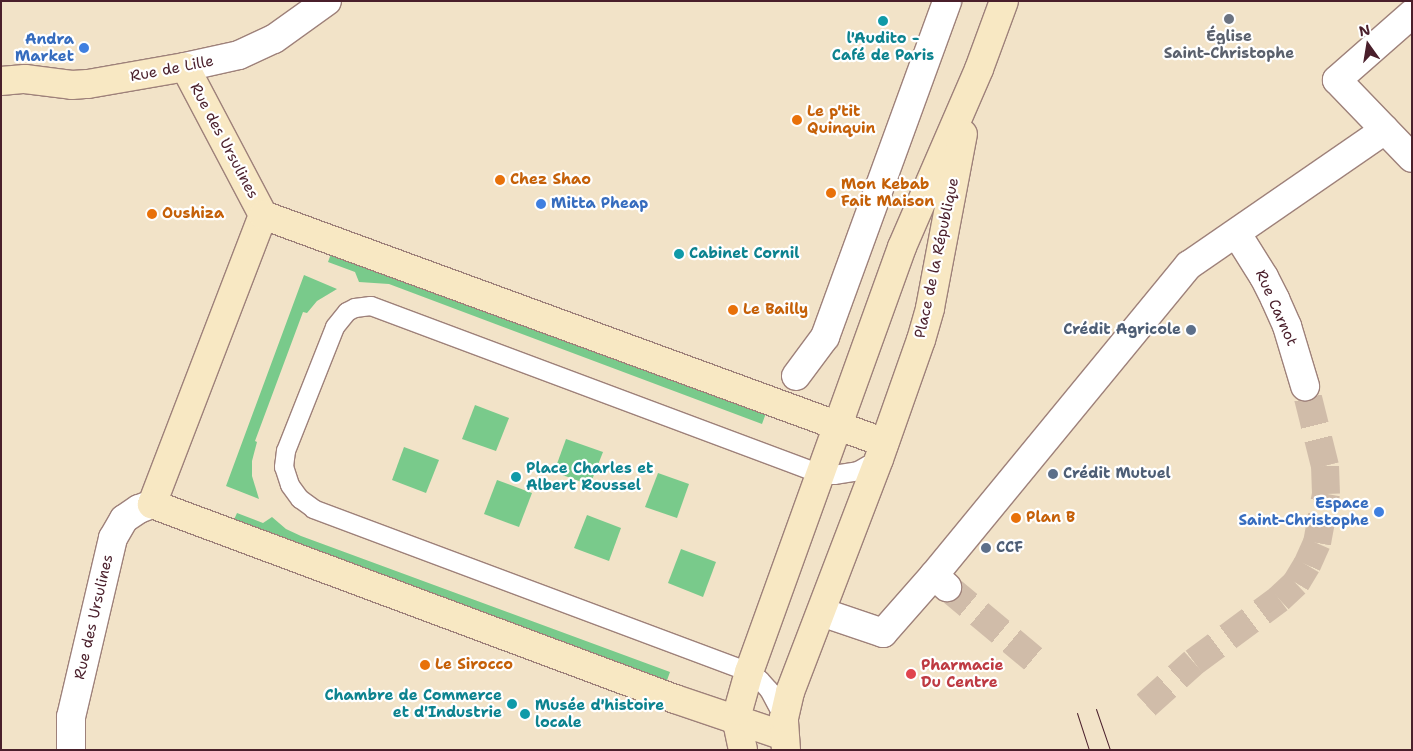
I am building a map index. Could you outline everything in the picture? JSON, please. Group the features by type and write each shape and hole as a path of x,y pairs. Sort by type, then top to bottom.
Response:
{"main road":[{"name":"Place de la République","path":"837,426 902,248 979,69 1004,1"},
{"name":"Rue de Lille","path":"1,81 25,79 80,85 186,67"},
{"name":"Rue des Ursulines","path":"186,67 263,215"},
{"name":"Place de la République","path":"882,451 930,308 960,146 979,69"},
{"path":"263,215 837,426 882,451 790,692 783,738 152,504 263,215"},
{"path":"743,750 737,721 749,672 837,426"}],"street":[{"name":"Rue de Lille","path":"186,67 239,55 274,39 326,1"},
{"path":"796,376 825,336 947,1"},
{"path":"1412,14 1337,80 1412,158"},
{"path":"833,616 883,633 941,581 1189,266 1385,130"},
{"name":"Rue Carnot","path":"1237,234 1264,277 1279,308 1294,347 1305,386"},
{"name":"Rue des Ursulines","path":"71,750 71,717 113,538 124,519 139,509 152,504"}],"lane":[{"path":"783,738 769,690 749,672 314,509 300,499 290,485 284,467 286,452 335,327 347,312 355,308 371,306 820,474 834,475 858,471 882,451"}],"green space":[{"path":"332,251 766,413 762,424 389,284 359,282 355,272 328,262"},
{"path":"304,275 337,289 317,301 307,313 303,312 255,441 257,442 252,461 252,476 259,499 226,486"},
{"path":"475,405 509,418 496,451 462,439"},
{"path":"566,439 603,452 590,485 554,472"},
{"path":"404,447 439,460 426,493 392,480"},
{"path":"658,473 689,484 677,518 645,507"},
{"path":"497,480 532,493 519,527 484,514"},
{"path":"237,513 263,523 272,517 286,529 301,536 670,672 666,683 232,524"},
{"path":"587,515 621,528 609,561 574,548"},
{"path":"681,549 716,562 703,597 668,583"}],"tunnel":[{"path":"1146,705 1194,662 1279,599 1296,583 1307,565 1317,543 1326,494 1325,466 1305,386"},
{"path":"947,587 1037,662"}],"tram line":[{"path":"1096,709 1110,750"},
{"path":"1077,713 1089,750"}],"place":[{"name":"Église Saint-Christophe","path":"1229,19"},
{"name":"l'Audito - Café de Paris","path":"883,21"},
{"name":"Andra Market","path":"84,48"},
{"name":"Le p'tit Quinquin","path":"797,120"},
{"name":"Chez Shao","path":"500,180"},
{"name":"Mon Kebab Fait Maison","path":"831,193"},
{"name":"Mitta Pheap","path":"541,204"},
{"name":"Oushiza","path":"152,214"},
{"name":"Cabinet Cornil","path":"679,254"},
{"name":"Le Bailly","path":"733,310"},
{"name":"Crédit Agricole","path":"1191,330"},
{"name":"Crédit Mutuel","path":"1053,474"},
{"name":"Place Charles et Albert Roussel","path":"516,477"},
{"name":"Espace Saint-Christophe","path":"1379,512"},
{"name":"Plan B","path":"1016,518"},
{"name":"CCF","path":"986,548"},
{"name":"Le Sirocco","path":"425,665"},
{"name":"Pharmacie Du Centre","path":"911,674"},
{"name":"Chambre de Commerce et d'Industrie","path":"512,704"},
{"name":"Musée d'histoire locale","path":"525,714"}]}
